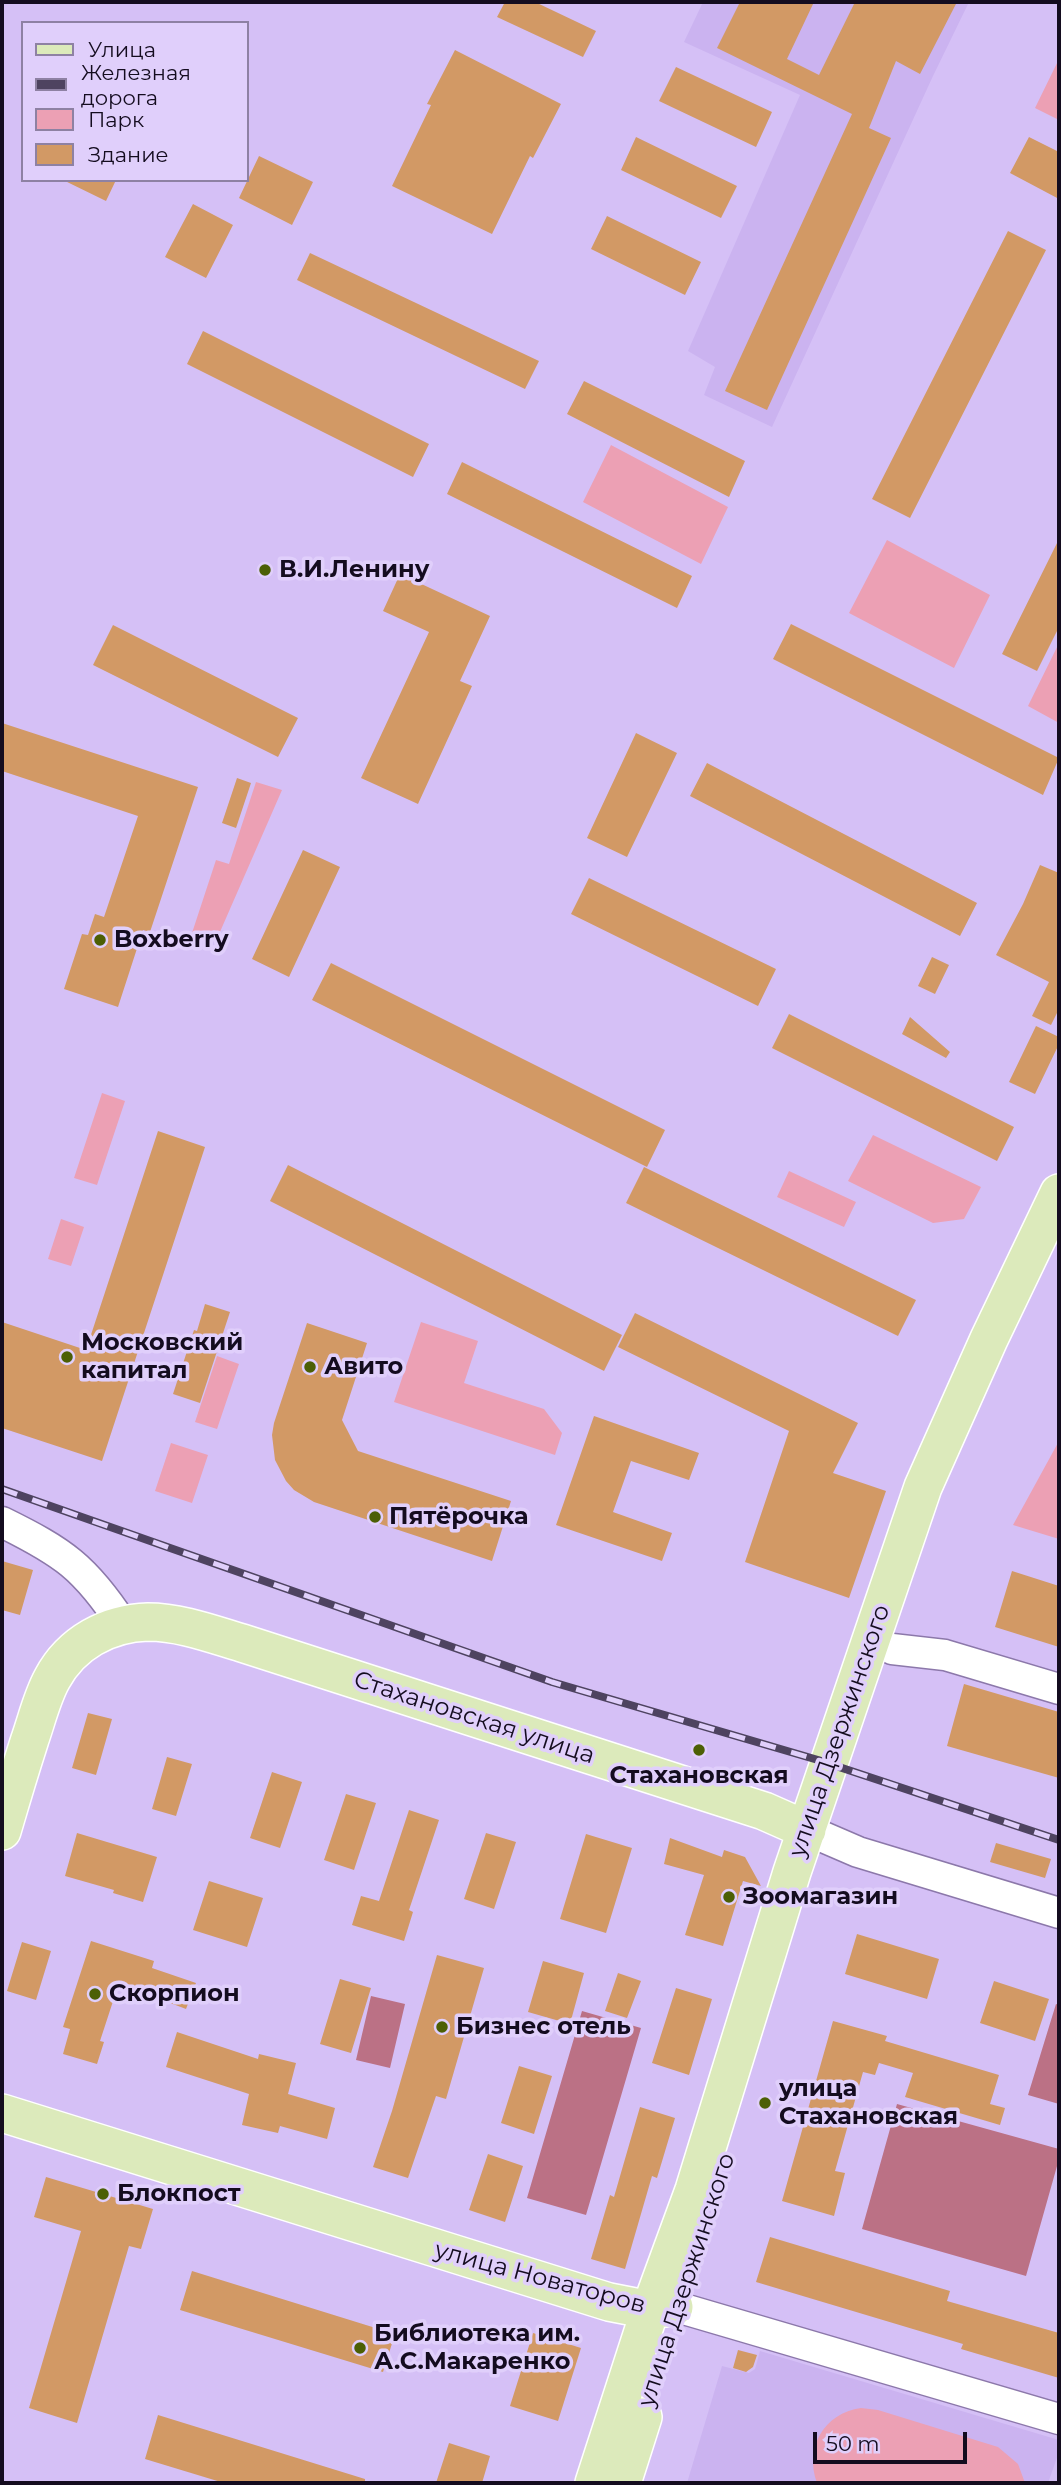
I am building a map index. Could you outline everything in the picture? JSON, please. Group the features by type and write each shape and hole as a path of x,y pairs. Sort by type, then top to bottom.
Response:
{"main road":[{"name":"улица Дзержинского","path":"817,1834 923,1487 989,1339 1059,1193"},
{"name":"улица Дзержинского","path":"621,2483 694,2190 743,2027 892,1649 944,1497 1007,1356 1059,1251"},
{"name":"Стахановская улица","path":"2,1831 51,1680 60,1664 83,1642 104,1631 123,1625 150,1622 181,1626 242,1643 764,1811 817,1834"},
{"name":"улица Новаторов","path":"9,2113 608,2302 664,2309"},
{"name":"улица Дзержинского","path":"594,2483 664,2309"}],"street":[{"path":"2,1522 54,1549 76,1566 100,1590 123,1625"},
{"path":"892,1649 945,1655 1059,1689"},
{"name":"Стахановская улица","path":"817,1834 859,1852 1059,1913"},
{"name":"улица Новаторов","path":"664,2309 1059,2419"}],"shaded area":[{"path":"703,2 969,2 772,427 704,395 715,367 688,351 800,95 684,42"},
{"path":"371,1996 405,2004 390,2068 356,2060"},
{"path":"1056,2004 1059,2005 1059,2104 1028,2095"},
{"path":"582,2011 641,2028 586,2215 527,2198"},
{"path":"897,2104 1059,2149 1059,2159 1026,2276 862,2229"},
{"path":"760,2351 1059,2440 1059,2452 1048,2483 687,2483 722,2366 749,2373 755,2369"}],"green space":[{"path":"1059,59 1059,120 1035,108"},
{"path":"611,445 728,507 701,564 583,502"},
{"path":"887,540 990,595 954,668 849,613"},
{"path":"1059,643 1059,723 1028,706"},
{"path":"256,782 282,790 216,941 192,933 216,860 229,864"},
{"path":"102,1093 125,1101 97,1185 74,1178"},
{"path":"873,1135 981,1187 964,1219 933,1223 848,1181"},
{"path":"789,1171 856,1202 844,1227 777,1197"},
{"path":"61,1219 84,1227 71,1266 48,1259"},
{"path":"421,1322 478,1341 464,1383 544,1409 562,1433 555,1455 394,1402"},
{"path":"217,1356 239,1364 217,1429 195,1422"},
{"path":"1059,1441 1059,1539 1013,1525"},
{"path":"171,1443 208,1455 192,1503 155,1491"},
{"path":"861,2408 878,2410 998,2447 1018,2464 1025,2483 817,2483 813,2457 820,2434 837,2417"}],"building":[{"path":"505,2 535,2 596,31 583,57 497,17"},
{"path":"740,2 814,2 787,59 819,75 855,2 957,2 920,74 896,61 869,128 891,138 767,410 725,391 852,114 717,48"},
{"path":"455,50 561,104 533,158 530,156 492,234 392,186 431,105 427,104"},
{"path":"676,67 772,112 756,147 659,101"},
{"path":"636,137 737,186 721,218 621,170"},
{"path":"1029,137 1059,152 1059,199 1010,173"},
{"path":"259,156 313,182 292,225 239,198"},
{"path":"67,182 115,182 106,201"},
{"path":"193,204 233,225 206,278 165,257"},
{"path":"607,216 701,262 685,295 591,249"},
{"path":"1008,231 1046,250 910,518 872,499"},
{"path":"310,253 539,361 525,389 297,280"},
{"path":"203,331 429,444 413,477 187,364"},
{"path":"584,381 745,461 729,497 567,414"},
{"path":"462,462 692,576 677,608 447,494"},
{"path":"1059,539 1059,627 1037,671 1002,654"},
{"path":"400,574 490,616 460,681 472,686 418,804 361,778 429,632 383,611"},
{"path":"791,624 1059,758 1043,795 773,659"},
{"path":"113,625 298,718 278,757 93,665"},
{"path":"2,723 198,787 150,932 143,930 118,1007 64,989 82,934 88,935 95,914 104,917 138,816 2,771"},
{"path":"636,733 677,753 627,857 587,838"},
{"path":"707,763 977,903 960,936 690,796"},
{"path":"237,778 251,783 236,828 222,823"},
{"path":"303,850 340,867 289,977 252,959"},
{"path":"1040,865 1059,873 1059,1009 1051,1025 1032,1016 1049,982 996,955"},
{"path":"589,878 776,969 758,1006 571,914"},
{"path":"932,957 949,965 935,994 918,986"},
{"path":"331,963 665,1130 647,1167 312,1000"},
{"path":"789,1014 1014,1127 997,1161 772,1048"},
{"path":"910,1017 950,1052 946,1058 902,1034"},
{"path":"1036,1026 1059,1037 1059,1044 1035,1094 1009,1082"},
{"path":"158,1131 205,1147 102,1461 2,1428 2,1322 86,1350"},
{"path":"288,1165 622,1335 604,1371 270,1201"},
{"path":"644,1167 916,1300 898,1336 626,1203"},
{"path":"205,1304 230,1312 200,1403 173,1394"},
{"path":"635,1313 858,1423 833,1473 886,1491 849,1598 745,1562 789,1431 618,1347"},
{"path":"307,1323 367,1343 342,1420 358,1451 511,1501 492,1561 314,1502 294,1490 286,1481 275,1460 272,1435"},
{"path":"594,1416 699,1453 689,1480 631,1461 613,1512 672,1533 662,1561 556,1525"},
{"path":"2,1561 33,1570 20,1615 2,1610"},
{"path":"1012,1571 1059,1586 1059,1647 995,1627"},
{"path":"964,1684 1059,1712 1059,1778 947,1746"},
{"path":"88,1713 112,1719 96,1775 72,1768"},
{"path":"167,1757 192,1764 176,1816 152,1809"},
{"path":"272,1772 302,1782 280,1848 250,1838"},
{"path":"346,1794 376,1803 354,1870 324,1860"},
{"path":"409,1810 439,1820 409,1910 413,1912 404,1941 352,1925 361,1896 379,1901"},
{"path":"77,1833 157,1857 143,1902 113,1893 114,1890 65,1876"},
{"path":"486,1833 516,1842 494,1909 464,1899"},
{"path":"586,1834 632,1848 606,1933 560,1919"},
{"path":"670,1838 722,1857 724,1850 745,1857 761,1886 743,1881 723,1946 685,1935 704,1875 664,1864"},
{"path":"996,1843 1051,1859 1045,1878 990,1862"},
{"path":"209,1881 263,1898 247,1947 193,1930"},
{"path":"857,1934 939,1959 927,1999 845,1974"},
{"name":"Скорпион","path":"91,1941 154,1961 152,1968 196,1983 186,2009 144,1993 143,1998 117,1989 100,2041 104,2042 97,2064 63,2054 70,2029 63,2027"},
{"path":"22,1942 51,1951 36,2000 7,1991"},
{"name":"Бизнес отель","path":"437,1955 484,1968 446,2099 436,2096 408,2178 373,2167"},
{"path":"543,1961 584,1973 570,2024 528,2012"},
{"path":"618,1973 641,1981 627,2018 605,2011"},
{"path":"340,1979 371,1988 351,2053 320,2044"},
{"path":"994,1981 1049,1999 1035,2041 980,2023"},
{"path":"676,1988 712,1999 689,2075 652,2063"},
{"path":"833,2021 887,2036 885,2041 999,2075 990,2104 1005,2108 1000,2125 905,2097 913,2073 879,2063 875,2075 863,2072 835,2171 845,2173 834,2216 782,2201"},
{"path":"177,2032 258,2059 259,2054 296,2063 288,2094 335,2108 327,2139 280,2126 278,2133 242,2125 249,2094 166,2067"},
{"path":"519,2066 552,2076 534,2134 501,2123"},
{"path":"640,2107 675,2118 657,2178 652,2176 625,2269 591,2259 610,2195 614,2197"},
{"path":"488,2154 523,2166 505,2222 469,2210"},
{"path":"46,2177 153,2209 141,2249 129,2246 77,2423 29,2408 81,2231 34,2217"},
{"path":"770,2237 950,2291 947,2301 1059,2333 1059,2378 961,2349 963,2344 756,2282"},
{"path":"192,2271 395,2334 383,2372 180,2310"},
{"path":"533,2333 581,2348 558,2421 510,2406"},
{"path":"738,2350 757,2355 753,2367 746,2372 733,2368"},
{"path":"158,2415 365,2479 365,2483 224,2483 145,2459"},
{"path":"449,2443 490,2456 482,2483 436,2483"}],"railway":[{"path":"2,1489 552,1682 818,1760 1059,1840"}],"place":[{"name":"В.И.Ленину","path":"265,570"},
{"name":"Boxberry","path":"100,940"},
{"name":"Московский капитал","path":"67,1357"},
{"name":"Авито","path":"310,1367"},
{"name":"Пятёрочка","path":"375,1517"},
{"name":"Стахановская","path":"699,1750"},
{"name":"Зоомагазин","path":"729,1897"},
{"name":"Скорпион","path":"95,1994"},
{"name":"Бизнес отель","path":"442,2027"},
{"name":"улица Стахановская","path":"765,2103"},
{"name":"Блокпост","path":"103,2194"},
{"name":"Библиотека им. А.С.Макаренко","path":"360,2348"}]}
